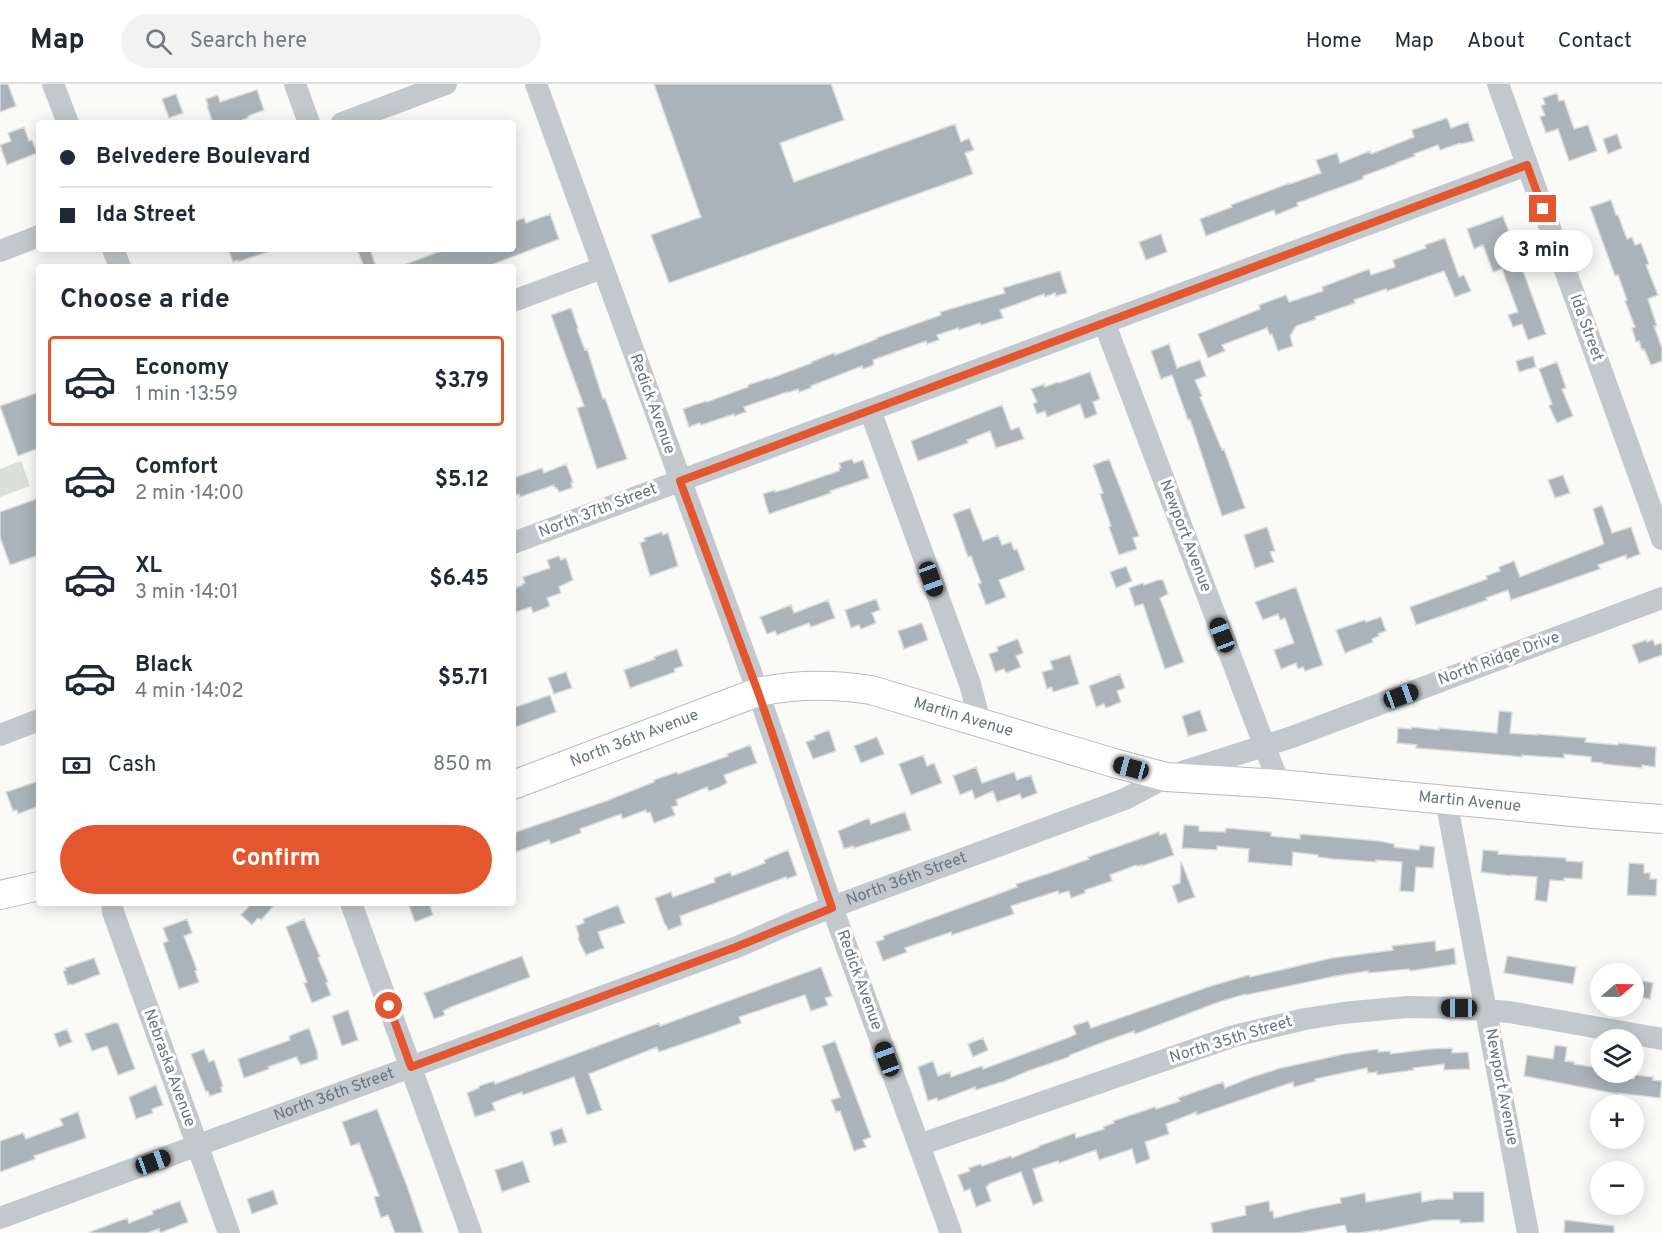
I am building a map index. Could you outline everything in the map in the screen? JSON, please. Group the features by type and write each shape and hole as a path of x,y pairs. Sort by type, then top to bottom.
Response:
{"main road":[{"name":"Martin Avenue","path":"758,692 793,686 828,685 871,690 1166,777"},
{"name":"North 36th Avenue","path":"516,783 758,692"},
{"path":"1166,777 1279,784"},
{"name":"Martin Avenue","path":"1279,784 1662,819"},
{"path":"0,895 36,887"}],"street":[{"path":"53,84 67,120"},
{"path":"295,84 308,120"},
{"path":"350,120 446,84"},
{"name":"Redick Avenue","path":"536,84 758,692 832,908 951,1233"},
{"name":"Ida Street","path":"1498,84 1662,539"},
{"name":"North 37th Street","path":"516,542 1527,165"},
{"path":"0,250 36,237"},
{"path":"516,300 602,268"},
{"name":"Newport Avenue","path":"1104,322 1279,784"},
{"path":"870,410 970,684 980,722"},
{"name":"North Ridge Drive","path":"1166,777 1264,746 1662,598"},
{"path":"0,735 36,721"},
{"name":"North 36th Street","path":"0,1218 736,947 832,908 1125,799 1166,777"},
{"name":"Newport Avenue","path":"1446,800 1528,1233"},
{"name":"Nebraska Avenue","path":"112,906 229,1233"},
{"path":"352,906 471,1233"},
{"name":"North 35th Street","path":"919,1145 1234,1036 1271,1026 1343,1013 1407,1007 1486,1010 1509,1012 1662,1040"}],"shaded area":[{"path":"21,461 30,486 0,497 0,469"}],"building":[{"path":"0,84 8,84 16,106 0,112"},
{"path":"654,84 831,84 844,120 780,143 794,182 955,124 961,142 969,138 974,150 965,153 973,174 669,283 651,235 701,217"},
{"path":"257,90 264,110 242,120 212,120 206,99 218,95 220,102"},
{"path":"1557,93 1559,101 1564,100 1574,129 1588,125 1597,151 1569,161 1558,129 1546,133 1540,117 1545,115 1541,106 1545,104 1543,98"},
{"path":"176,94 183,113 169,118 162,99"},
{"path":"1447,118 1451,128 1468,122 1474,141 1440,150 1438,145 1363,176 1363,179 1297,203 1298,206 1276,215 1274,210 1206,236 1200,219 1232,207 1231,205 1321,173 1316,160 1337,153 1340,163 1370,151 1371,154 1414,137 1412,130"},
{"path":"24,127 29,141 32,140 36,153 7,165 0,145 11,141 8,133"},
{"path":"1617,134 1622,148 1608,154 1603,139"},
{"path":"1611,200 1627,239 1632,237 1635,245 1641,243 1649,264 1646,265 1658,295 1648,299 1662,348 1662,361 1651,365 1639,341 1636,342 1632,328 1635,327 1625,301 1627,300 1618,275 1615,276 1590,207"},
{"path":"550,214 559,239 494,264 406,264 438,252 516,252 516,221 524,218 526,223"},
{"path":"1503,216 1546,334 1528,340 1522,324 1513,327 1508,315 1518,312 1502,269 1493,272 1483,245 1474,249 1467,229"},
{"path":"1161,234 1167,252 1146,260 1139,242"},
{"path":"1445,238 1459,277 1464,275 1471,291 1455,297 1444,271 1354,300 1355,303 1296,326 1290,336 1293,346 1278,351 1272,334 1270,335 1267,328 1222,345 1225,351 1208,358 1198,334 1260,309 1259,305 1286,295 1289,302 1323,291 1322,287 1369,269 1371,275 1395,267 1393,260 1426,248 1425,245"},
{"path":"229,252 267,252 238,262 238,260 233,262"},
{"path":"358,252 371,252 375,264 363,264"},
{"path":"1060,271 1067,293 1056,296 1055,293 1045,297 1044,294 1000,310 1003,318 937,335 939,340 927,344 926,341 873,360 874,365 863,369 862,366 811,386 811,388 799,392 798,389 787,392 744,407 746,412 689,427 683,409 941,315 940,312 1005,293 1003,288"},
{"path":"571,308 627,459 597,469 577,408 584,406 551,315"},
{"path":"1169,344 1177,368 1200,360 1206,376 1195,380 1202,396 1200,397 1222,450 1224,449 1245,508 1222,516 1190,419 1188,420 1172,375 1161,379 1151,351"},
{"path":"1533,356 1536,367 1519,372 1516,361"},
{"path":"1557,362 1566,388 1562,389 1573,416 1557,423 1549,406 1552,404 1539,369"},
{"path":"1090,372 1100,399 1093,402 1097,414 1085,419 1080,404 1047,417 1045,411 1037,414 1033,404 1037,402 1031,389 1044,384 1045,387 1059,383"},
{"path":"36,393 36,449 18,456 0,406"},
{"path":"1002,405 1011,430 1019,427 1024,439 996,448 990,431 967,440 968,443 918,461 911,441"},
{"path":"852,459 854,463 863,460 869,478 769,514 763,494 786,489 839,471 841,468 839,463"},
{"path":"1109,459 1139,536 1133,538 1137,549 1119,555 1100,494 1103,493 1093,465"},
{"path":"566,464 573,482 571,483 572,488 559,492 554,485 520,497 519,494 516,495 516,477 542,468 544,473"},
{"path":"1563,475 1570,493 1555,498 1548,480"},
{"path":"36,499 36,556 10,565 0,537 0,512"},
{"path":"1602,505 1612,533 1631,527 1640,554 1627,559 1626,555 1598,565 1600,569 1511,600 1508,590 1486,598 1487,600 1416,625 1410,607 1487,579 1486,576 1500,571 1499,567 1514,561 1520,577 1604,544 1593,509"},
{"path":"970,508 983,541 998,535 1002,545 1011,542 1014,550 1017,549 1025,570 999,580 1006,597 986,605 978,584 981,583 971,556 968,557 953,514"},
{"path":"1267,527 1275,551 1270,552 1274,562 1255,568 1244,535"},
{"path":"662,532 663,535 668,533 678,566 650,576 640,543 645,541 644,538"},
{"path":"559,556 561,560 566,558 573,580 559,587 561,593 547,598 550,606 533,613 531,607 516,612 516,588 525,583 523,577 550,568 547,560"},
{"path":"1126,566 1132,581 1116,588 1110,572"},
{"path":"1163,580 1168,594 1160,598 1184,662 1165,669 1143,604 1135,606 1129,588"},
{"path":"1296,587 1323,665 1305,671 1303,667 1298,669 1296,663 1281,669 1274,650 1294,643 1285,618 1280,620 1278,614 1263,620 1255,602"},
{"path":"876,599 880,610 872,613 876,623 861,629 859,625 851,628 845,610"},
{"path":"828,600 835,618 811,627 809,623 777,635 775,631 767,634 760,617 791,605 794,613"},
{"path":"1381,617 1386,631 1372,639 1373,642 1345,653 1336,630"},
{"path":"922,623 928,640 904,649 898,631"},
{"path":"1018,639 1023,653 1016,656 1021,667 1006,673 1004,669 995,672 989,654 998,651 997,647"},
{"path":"1646,640 1647,642 1653,640 1655,645 1662,643 1662,655 1639,663 1632,645"},
{"path":"677,649 683,666 674,669 675,672 630,688 624,670"},
{"path":"1070,655 1079,684 1053,692 1052,687 1047,689 1042,672 1053,669 1050,661"},
{"path":"566,672 572,688 554,694 548,678"},
{"path":"1120,674 1125,688 1117,691 1121,702 1106,708 1104,704 1096,707 1089,686"},
{"path":"550,695 556,712 516,727 516,707"},
{"path":"1200,710 1207,731 1188,736 1182,716"},
{"path":"1499,711 1512,712 1510,733 1586,738 1585,742 1656,747 1655,767 1603,764 1591,762 1591,757 1564,754 1564,758 1522,755 1522,757 1416,748 1417,745 1397,743 1398,728 1439,730 1439,728 1497,733"},
{"path":"829,730 836,751 813,759 806,742"},
{"path":"877,737 884,754 861,763 854,746"},
{"path":"750,745 757,763 724,775 727,783 720,787 709,791 707,787 676,800 678,805 672,807 675,815 654,823 650,812 647,813 646,810 622,819 621,814 580,829 581,833 551,844 549,840 516,852 516,832 606,801 654,782 654,780 728,756 727,754"},
{"path":"923,755 927,766 934,763 942,783 911,795 899,764"},
{"path":"976,767 982,783 1014,772 1017,780 1031,775 1037,793 1022,799 1020,794 997,802 993,791 975,799 972,790 960,795 953,776"},
{"path":"36,782 36,807 18,814 17,810 13,811 6,792"},
{"path":"905,812 911,830 844,849 838,831 869,818 871,824"},
{"path":"1184,825 1199,826 1199,831 1225,832 1226,828 1271,832 1271,836 1300,839 1300,834 1379,841 1394,844 1394,847 1419,850 1420,845 1435,847 1433,868 1416,867 1414,892 1400,891 1402,862 1333,859 1293,852 1292,866 1248,862 1249,849 1217,846 1217,850 1182,848"},
{"path":"1159,832 1160,835 1166,833 1174,855 1110,875 1112,881 1085,890 1085,893 1071,898 1069,891 1059,894 1058,891 1011,906 1014,914 905,948 907,952 883,961 876,942 884,939 883,936"},
{"path":"788,850 797,875 680,916 682,925 668,930 655,898 671,892 673,897 715,882 714,878 730,872 732,876 765,863 764,860"},
{"path":"1483,850 1498,851 1498,854 1566,858 1566,861 1583,862 1582,879 1550,880 1547,902 1535,900 1537,877 1481,872"},
{"path":"1181,861 1195,897 1178,903 1172,886 1180,883"},
{"path":"1629,863 1644,864 1644,873 1650,873 1650,879 1657,879 1656,896 1627,895"},
{"path":"618,905 625,923 598,932 604,948 586,955 578,939 576,926 584,923 583,919"},
{"path":"249,906 273,906 261,920 258,918 252,925 241,915"},
{"path":"409,906 430,906 433,915 415,922"},
{"path":"187,919 192,933 184,936 197,970 195,971 199,982 179,989 163,943 168,941 163,928"},
{"path":"304,919 320,957 318,958 331,995 312,1003 304,983 307,982 286,927"},
{"path":"1435,941 1436,951 1454,948 1456,964 1410,971 1409,969 1368,973 1368,971 1245,994 1135,1034 1134,1031 1106,1041 1005,1081 976,1090 975,1087 938,1101 937,1098 928,1101 918,1067 933,1061 938,1076 950,1072 951,1077 982,1066 983,1069 1070,1037 1076,1034 1073,1026 1088,1021 1091,1028 1249,975 1250,977 1332,958 1393,950 1392,946"},
{"path":"522,956 530,977 451,1007 443,1011 445,1015 434,1019 424,993"},
{"path":"1507,956 1576,967 1573,984 1504,973"},
{"path":"94,958 100,974 68,985 63,971 66,970 65,968"},
{"path":"821,967 832,996 825,998 828,1005 811,1011 805,995 739,1017 741,1023 714,1033 659,1052 657,1047 589,1074 602,1110 587,1115 574,1077 492,1103 495,1110 475,1117 467,1093 479,1086 494,1081 495,1084 659,1023 660,1026"},
{"path":"1644,981 1653,983 1650,999 1644,998"},
{"path":"348,1010 358,1040 342,1046 332,1016"},
{"path":"118,1023 135,1069 118,1075 107,1046 92,1051 85,1034"},
{"path":"309,1028 318,1059 301,1065 296,1057 244,1078 238,1059 290,1040 289,1036"},
{"path":"67,1029 72,1042 59,1047 54,1034"},
{"path":"983,1038 988,1050 973,1057 968,1044"},
{"path":"835,1041 871,1137 863,1140 866,1147 854,1151 840,1111 836,1112 831,1100 840,1097 822,1046"},
{"path":"1555,1045 1567,1047 1565,1061 1590,1066 1590,1083 1644,1083 1644,1076 1653,1077 1653,1080 1662,1081 1660,1098 1618,1094 1524,1076 1527,1055 1553,1059"},
{"path":"1452,1048 1452,1053 1468,1052 1470,1069 1444,1070 1444,1064 1377,1075 1377,1072 1368,1073 1367,1068 1315,1079 1316,1081 1294,1087 1293,1082 1197,1115 1196,1112 1166,1124 1169,1134 1145,1142 1150,1159 1136,1164 1132,1149 1099,1160 1096,1150 1033,1169 1043,1201 1033,1205 1021,1172 988,1184 986,1187 991,1201 976,1207 970,1189 964,1191 958,1175 970,1171 969,1168 1011,1156 1012,1158 1075,1133 1076,1138 1104,1129 1103,1127 1114,1123 1113,1121 1180,1101 1178,1098 1223,1082 1225,1088 1281,1068 1344,1054 1378,1049 1378,1052 1390,1051 1390,1054"},
{"path":"204,1049 209,1062 214,1060 223,1086 221,1087 222,1092 210,1096 208,1091 206,1092 191,1054"},
{"path":"156,1085 163,1105 152,1109 153,1113 136,1119 129,1097"},
{"path":"377,1109 423,1233 395,1233 388,1215 381,1218 374,1197 379,1196 359,1143 351,1146 342,1122"},
{"path":"78,1112 86,1138 34,1156 35,1159 0,1172 0,1141 23,1133 26,1139 63,1125 60,1119"},
{"path":"562,1128 567,1142 554,1146 550,1132"},
{"path":"523,1161 530,1182 502,1192 495,1170"},
{"path":"273,1190 278,1204 252,1214 247,1199"},
{"path":"1421,1192 1422,1202 1453,1199 1453,1192 1484,1192 1484,1222 1460,1223 1460,1220 1433,1220 1360,1233 1347,1233 1345,1225 1299,1233 1213,1233 1211,1223 1246,1215 1245,1206 1269,1201 1270,1211 1273,1211 1274,1218 1341,1203 1340,1198 1365,1193 1366,1202"},
{"path":"180,1201 188,1222 160,1233 159,1229 147,1233 90,1232 127,1218 129,1223 153,1214 152,1211"},
{"path":"1565,1220 1614,1226 1614,1233 1564,1233"}],"route":[{"path":"389,1006 411,1067 736,947 832,908 758,692 680,481 1527,165 1543,209"}]}
